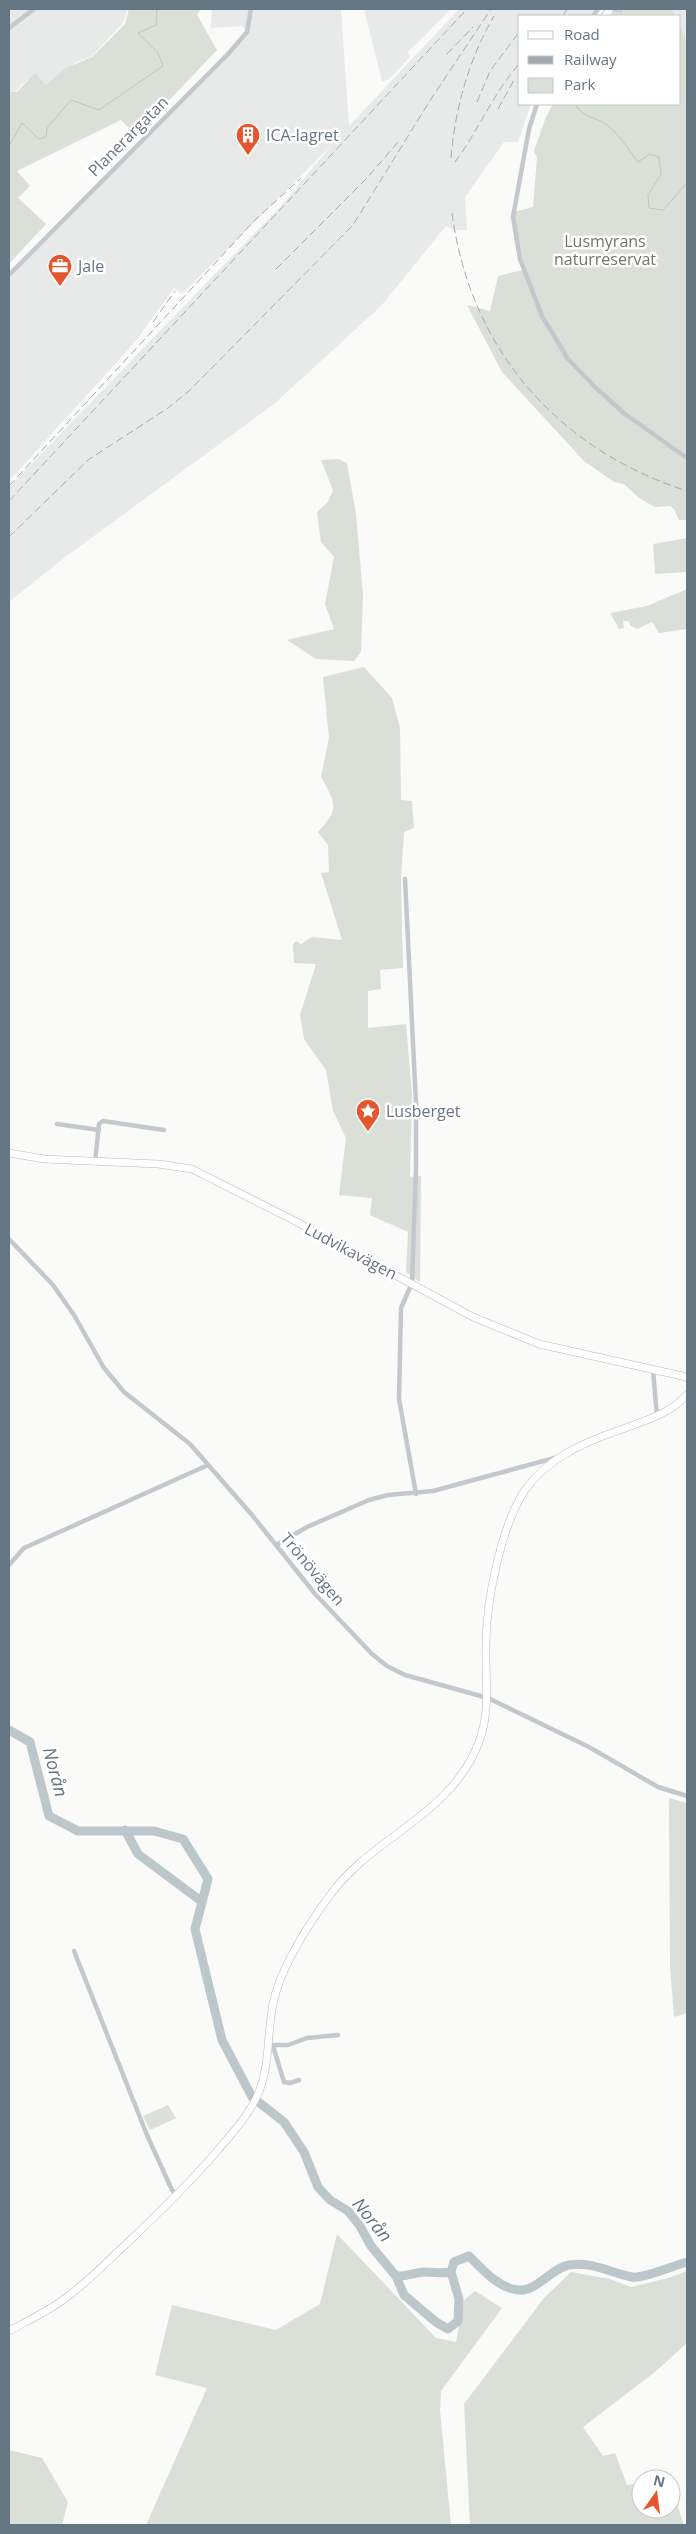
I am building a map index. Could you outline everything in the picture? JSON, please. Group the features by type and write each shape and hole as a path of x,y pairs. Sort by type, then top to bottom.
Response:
{"street":[{"path":"9,28 34,9"},
{"name":"Planerargatan","path":"9,275 228,54 247,32 251,9"},
{"path":"537,105 528,129 513,217 520,259 542,316 568,359 595,387 624,414 687,458"},
{"path":"405,878 416,1104 412,1283 401,1308 399,1399 416,1494"},
{"path":"95,1162 100,1122 108,1120 164,1130"},
{"path":"57,1124 98,1130"},
{"name":"Ludvikavägen","path":"9,1154 44,1159 158,1164 198,1171 473,1317 539,1344 687,1377"},
{"name":"Trönövägen","path":"9,1239 53,1285 74,1315 104,1368 124,1392 190,1444 316,1595 372,1654 387,1666 405,1675 488,1698 589,1747 658,1787 687,1796"},
{"path":"653,1370 657,1418"},
{"path":"276,1546 307,1527 369,1500 388,1495 434,1491 558,1457 615,1432 657,1418 687,1395"},
{"path":"9,2331 40,2315 74,2291 177,2195 210,2159 247,2113 260,2089 271,2046 272,2009 280,1978 320,1909 352,1871 426,1814 458,1780 480,1738 488,1698 486,1644 489,1595 506,1535 525,1490 558,1457"},
{"path":"9,1565 24,1548 208,1465"},
{"path":"74,1951 147,2135 172,2190 177,2195"},
{"path":"271,2046 288,2045 307,2038 338,2035"},
{"path":"271,2046 284,2082 290,2083 299,2080"}],"shaded area":[{"path":"9,9 128,9 123,23 92,56 75,63 48,85 27,80 9,98"},
{"path":"212,9 341,9 349,126 459,9 596,9 591,15 518,15 518,105 531,105 518,142 504,142 465,197 467,230 454,230 446,226 381,306 274,404 64,558 9,602 9,487 280,207 332,145 182,294 174,288 135,342 9,481 9,275 247,32 242,26 211,28"},
{"path":"364,9 451,9 408,52 410,57 389,79 382,82"},
{"path":"672,9 687,9 687,41 681,28 681,15 675,15"}],"green space":[{"path":"129,9 201,9 197,15 217,50 136,135 121,120 17,171 30,186 18,198 46,224 9,264 9,92 17,92 35,73 46,85 66,68 92,57 125,24"},
{"path":"614,9 672,9 675,15 611,15"},
{"name":"Lusmyrans naturreservat","path":"681,28 687,42 687,520 679,520 674,509 670,506 655,507 639,498 624,484 614,482 584,461 502,372 467,305 490,311 498,276 523,270 514,212 533,207 537,158 534,151 546,117 552,105 681,105"},
{"path":"339,459 347,464 356,514 363,595 361,652 354,661 316,659 287,640 334,629 325,604 334,557 321,542 317,512 328,502 333,490 321,460"},
{"path":"687,538 687,572 655,574 653,544"},
{"path":"687,589 687,629 659,633 652,622 637,629 631,626 628,621 623,621 624,628 619,629 610,613 647,606"},
{"path":"364,667 392,698 400,728 401,800 412,801 414,828 404,832 401,880 403,968 380,970 381,989 368,991 368,1028 406,1024 412,1094 410,1177 421,1176 420,1282 406,1272 408,1232 370,1215 372,1198 339,1195 346,1138 333,1111 326,1070 304,1039 300,1015 316,964 294,963 293,944 296,941 301,944 312,937 342,940 321,873 329,872 328,845 318,832 333,811 330,794 321,777 329,738 323,677"},
{"path":"669,1798 687,1803 687,2013 674,2017 670,1966"},
{"path":"168,2105 176,2118 150,2130 143,2116"},
{"path":"337,2234 436,2338 456,2342 464,2300 475,2291 502,2308 441,2391 440,2410 451,2525 146,2525 207,2388 155,2375 172,2305 276,2330 320,2304"},
{"path":"687,2271 687,2343 655,2372 583,2427 603,2456 615,2453 627,2485 631,2484 631,2519 681,2519 681,2516 684,2525 470,2525 464,2404 544,2298 571,2272 610,2279 631,2287 668,2278"},
{"path":"9,2450 42,2458 68,2502 62,2525 9,2525"}],"waterway":[{"path":"9,146 22,123 39,139 46,137 47,128 71,100 99,110 163,66 158,53 138,33 156,25 157,9"},
{"path":"601,15 606,9"},
{"path":"608,9 621,12 622,9"},
{"path":"576,105 584,114 604,123 614,131 638,162 650,154 659,157 661,174 648,195 649,208 663,210 687,183"},
{"name":"Norån","path":"9,1730 30,1742 49,1816 78,1831 154,1831 183,1839 208,1879 195,1929 222,2040 252,2097 284,2122 304,2152 318,2187 330,2200 348,2211 360,2226 371,2246 396,2276 421,2272 451,2272 454,2262 469,2256 497,2282 504,2286 525,2290 538,2284 556,2270 569,2265 593,2266 637,2277 687,2262"},
{"name":"Norån","path":"125,1830 138,1854 201,1901"},
{"path":"396,2276 404,2295 436,2322 448,2329 458,2321 459,2299 451,2272"}],"railway":[{"path":"9,501 467,9"},
{"path":"9,537 88,460 168,408 189,391 353,225 431,99 491,9"},
{"path":"564,15 567,9"},
{"path":"451,158 456,121 470,67 494,16"},
{"path":"447,54 473,27"},
{"path":"477,102 490,71 518,34"},
{"path":"455,162 494,99 518,65"},
{"path":"498,109 515,78"},
{"path":"276,269 367,178 399,141"},
{"path":"9,486 254,221 301,178"},
{"path":"452,213 462,262 478,308 500,350 528,387 560,420 598,449 640,473 687,491"},
{"path":"153,322 175,291"}],"place":[{"name":"ICA-lagret","path":"248,156"},
{"name":"Jale","path":"60,287"},
{"name":"Lusberget","path":"368,1132"}]}
